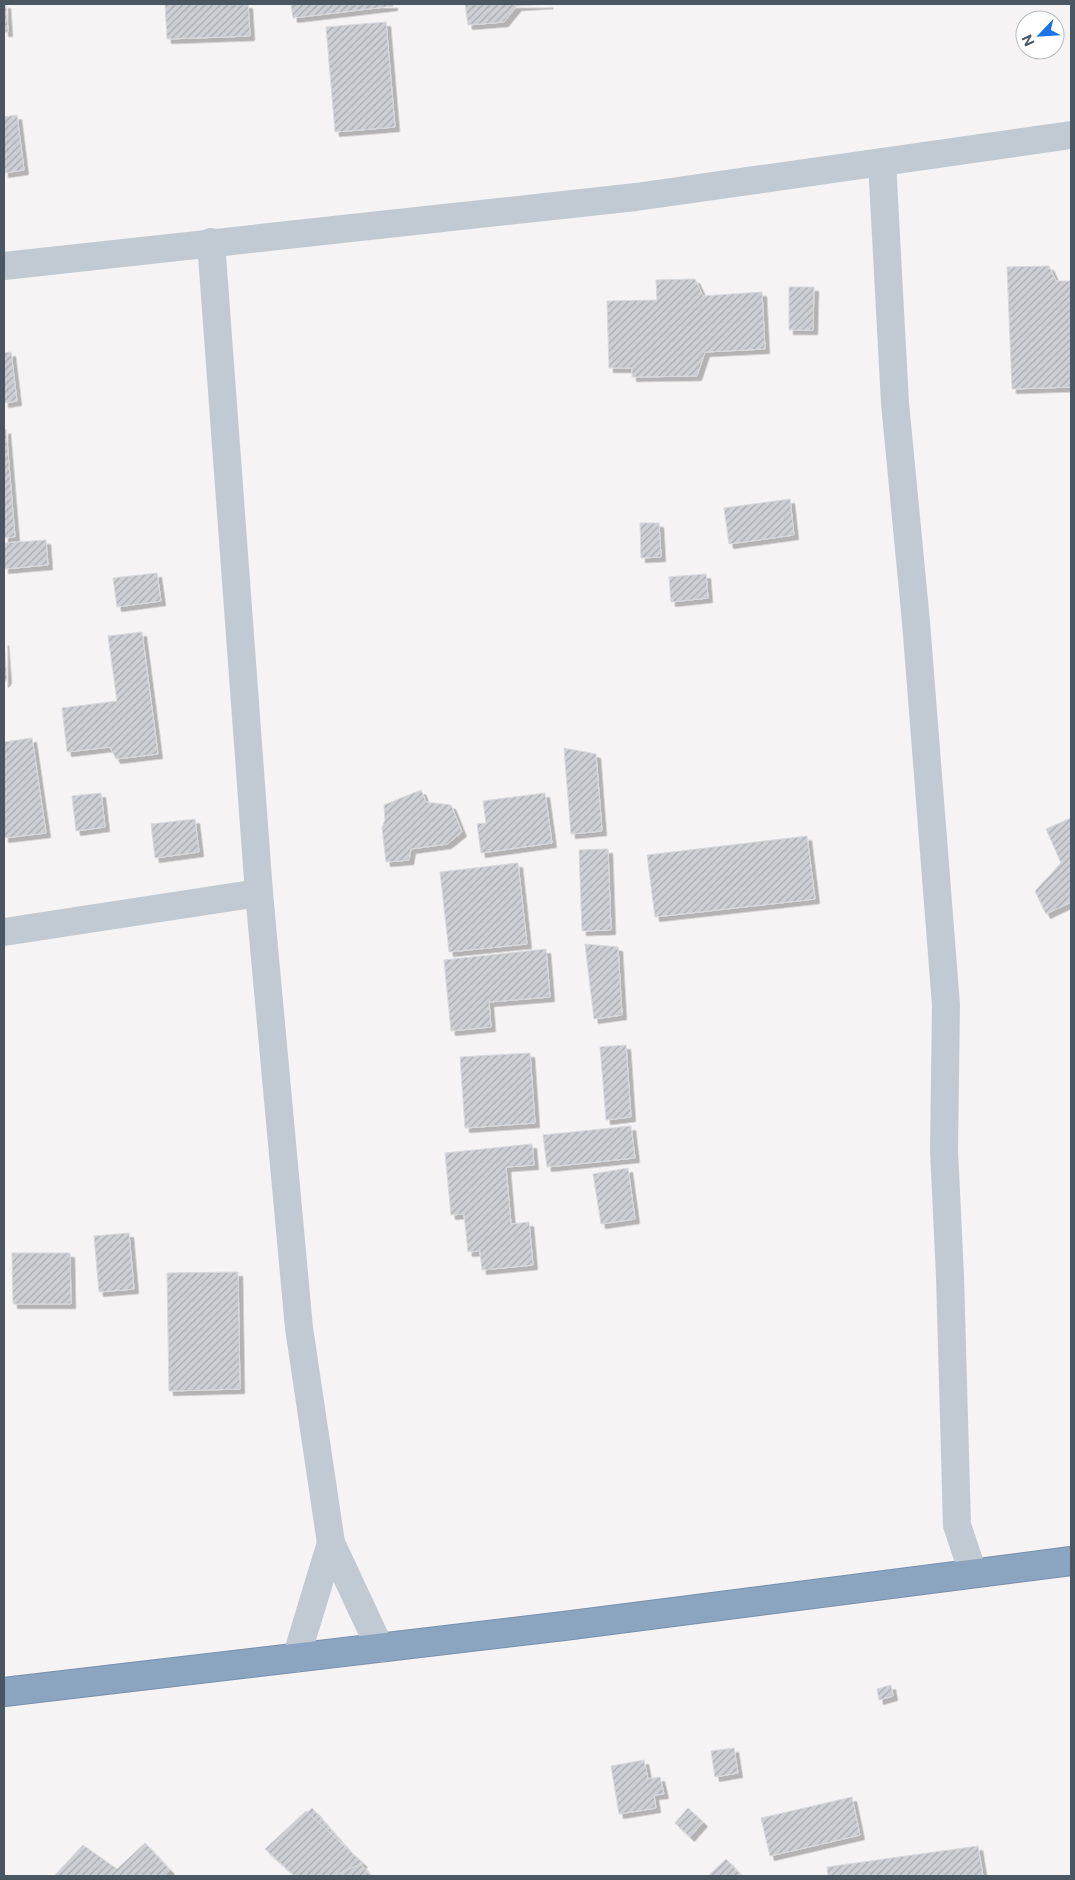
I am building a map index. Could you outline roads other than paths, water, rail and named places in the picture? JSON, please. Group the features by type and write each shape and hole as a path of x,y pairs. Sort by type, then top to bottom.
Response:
{"highway":[{"path":"4,1692 380,1648 1071,1561"}],"street":[{"path":"4,266 636,197 1071,135"},
{"path":"882,162 895,403 916,622 946,1005 944,1150 950,1276 957,1526 973,1573"},
{"path":"211,242 259,893 299,1328 331,1543 380,1648"},
{"path":"4,932 259,893"},
{"path":"296,1658 331,1543"}]}
